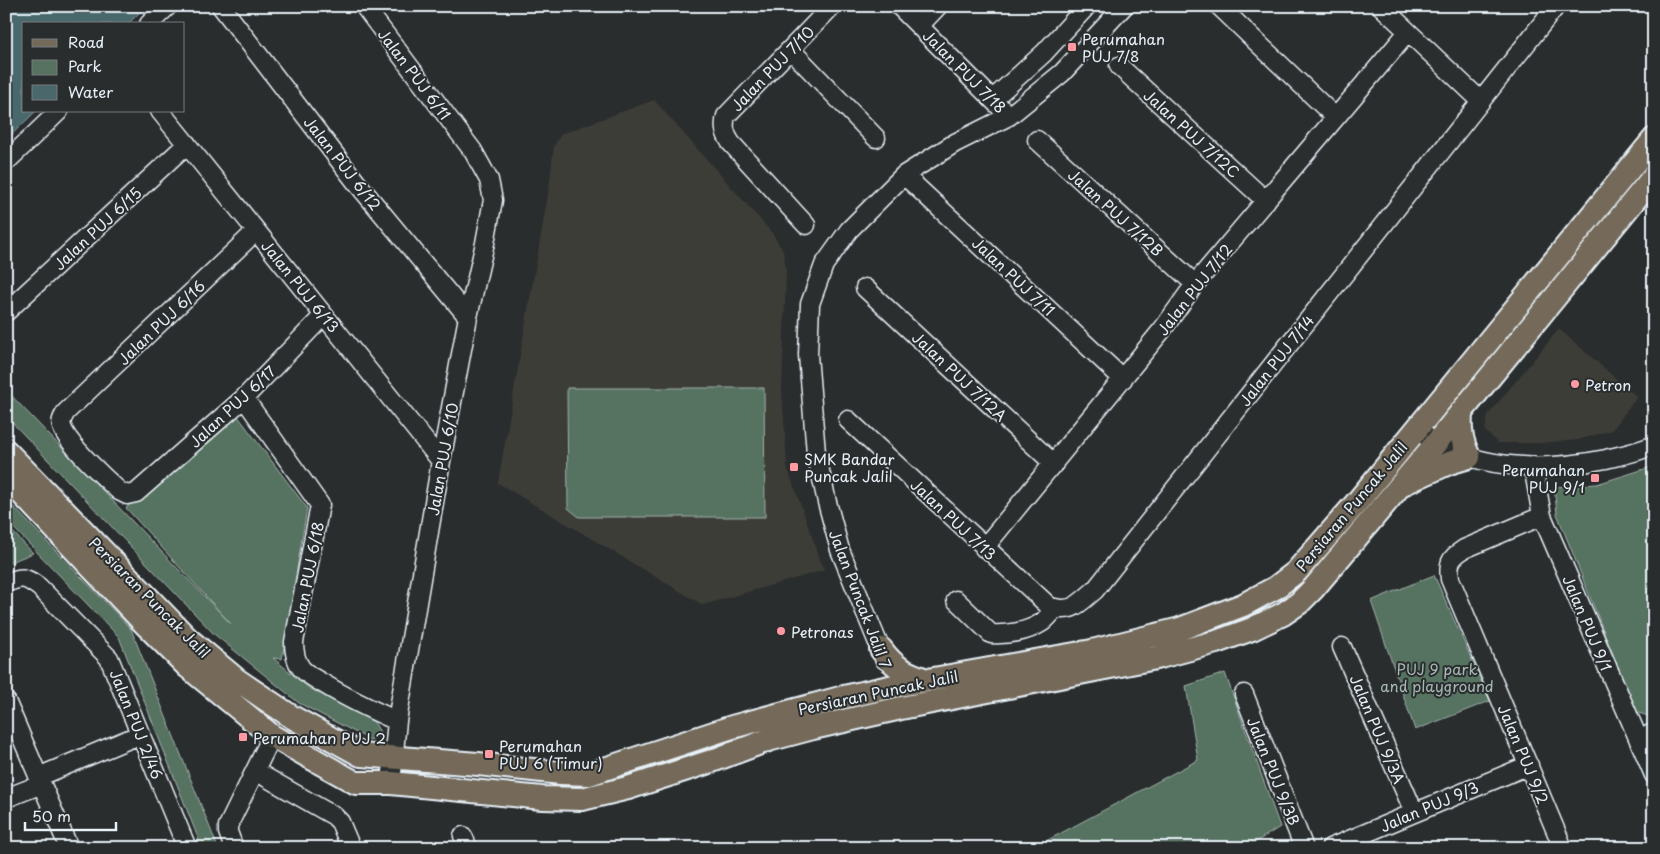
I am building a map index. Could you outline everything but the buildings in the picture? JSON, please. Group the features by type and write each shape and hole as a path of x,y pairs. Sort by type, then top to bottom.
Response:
{"main road":[{"name":"Persiaran Puncak Jalil","path":"6,451 188,639 237,680 292,717 361,755 589,774 732,727 859,694 894,686 1092,651 1180,629 1243,605 1275,588 1296,572 1358,501 1654,139"},
{"name":"Persiaran Puncak Jalil","path":"6,477 188,667 272,736 356,783 391,784 542,798 582,799 628,788 712,762 768,740 901,708 1156,658 1216,642 1252,629 1283,614 1299,603 1313,589 1436,443 1654,176"},
{"path":"1400,485 1449,463 1469,457 1461,440 1461,412"},
{"path":"881,649 891,662 901,670 928,680"},
{"path":"859,694 875,676 881,649"}],"street":[{"path":"151,22 168,6"},
{"name":"Jalan PUJ 6/12","path":"221,6 356,182 468,317"},
{"name":"Jalan PUJ 6/11","path":"364,6 466,142"},
{"name":"Jalan PUJ 7/10","path":"806,225 731,143 724,129 726,116 832,6"},
{"name":"Jalan PUJ 7/18","path":"900,6 1009,116"},
{"path":"920,25 938,6"},
{"path":"993,99 1044,53 1087,6"},
{"name":"Jalan Puncak Jalil 7","path":"901,708 881,649 840,550 827,502 816,452 808,355 810,304 824,265 849,230 904,175 955,144 1009,116 1062,73 1124,6"},
{"path":"1219,6 1335,117"},
{"path":"1381,6 1481,101"},
{"name":"Jalan PUJ 7/14","path":"956,600 991,634 1003,634 1026,629 1042,622 1060,609 1076,606 1094,590 1481,101 1547,9"},
{"name":"Jalan PUJ 7/12","path":"984,548 1123,379 1195,284 1408,32"},
{"path":"791,50 876,138"},
{"name":"Jalan PUJ 7/12C","path":"1118,66 1266,201"},
{"path":"6,162 58,112"},
{"name":"Jalan PUJ 6/13","path":"161,112 441,461"},
{"name":"Jalan PUJ 7/12B","path":"1037,140 1195,284"},
{"name":"Jalan PUJ 6/10","path":"391,784 398,721 441,461 468,317 493,200 489,180 466,142"},
{"name":"Jalan PUJ 6/15","path":"6,312 187,144"},
{"name":"Jalan PUJ 7/11","path":"904,175 1123,379"},
{"name":"Jalan PUJ 6/16","path":"136,493 127,495 119,491 74,446 62,427 62,420 66,412 256,231"},
{"name":"Jalan PUJ 7/12A","path":"866,288 1054,464"},
{"name":"Jalan PUJ 6/17","path":"136,493 244,398 324,315"},
{"name":"Jalan PUJ 6/18","path":"244,398 320,505 294,642 297,661 309,675 342,695 398,721"},
{"name":"Jalan PUJ 7/13","path":"848,420 984,548 1050,607 1060,609"},
{"path":"1416,428 1436,443 1469,457 1500,464 1533,466 1583,463 1641,451 1654,445"},
{"name":"Jalan PUJ 9/1","path":"1533,466 1542,516 1646,736 1654,776"},
{"name":"Jalan PUJ 9/2","path":"1542,516 1464,549 1450,561 1449,569 1450,579 1563,848"},
{"name":"Jalan PUJ 2/46","path":"13,580 29,580 39,587 109,658 188,848"},
{"name":"Jalan PUJ 9/3A","path":"1342,647 1414,812"},
{"name":"Jalan PUJ 9/3B","path":"1244,694 1304,848"},
{"path":"6,701 69,848"},
{"path":"6,798 40,780 141,734"},
{"path":"234,848 227,828 272,736"},
{"name":"Jalan PUJ 9/3","path":"1330,848 1529,765"},
{"path":"255,771 334,816 340,822 351,848"}],"shaded area":[{"path":"654,100 772,233 783,251 786,269 782,390 787,467 824,570 703,605 498,483 549,189 554,146 561,134"},
{"path":"1559,329 1637,397 1612,430 1578,440 1540,443 1498,443 1485,431 1488,415"}],"green space":[{"path":"567,388 764,388 765,517 579,517 568,508"},
{"path":"6,390 231,624 126,508 237,415 307,508 282,659 273,658 309,688 374,722 381,734 370,740 299,703 214,634 6,416"},
{"path":"1654,466 1654,718 1636,712 1557,514 1554,487 1597,484"},
{"path":"6,499 131,629 218,848 202,848 119,637 6,520"},
{"path":"6,525 33,553 6,564"},
{"name":"PUJ 9 park and playground","path":"1434,575 1490,701 1415,730 1371,601"},
{"path":"1225,673 1280,827 1246,848 1033,848 1198,760 1186,686"}],"water":[{"path":"6,6 146,6 130,22 22,22 22,112 35,112 6,140"}],"place":[{"name":"Perumahan PUJ 7/8","path":"1072,47"},
{"name":"Petron","path":"1575,384"},
{"name":"SMK Bandar Puncak Jalil","path":"794,467"},
{"name":"Perumahan PUJ 9/1","path":"1595,478"},
{"name":"Petronas","path":"781,631"},
{"name":"Perumahan PUJ 2","path":"243,737"},
{"name":"Perumahan PUJ 6 (Timur)","path":"489,754"}]}
